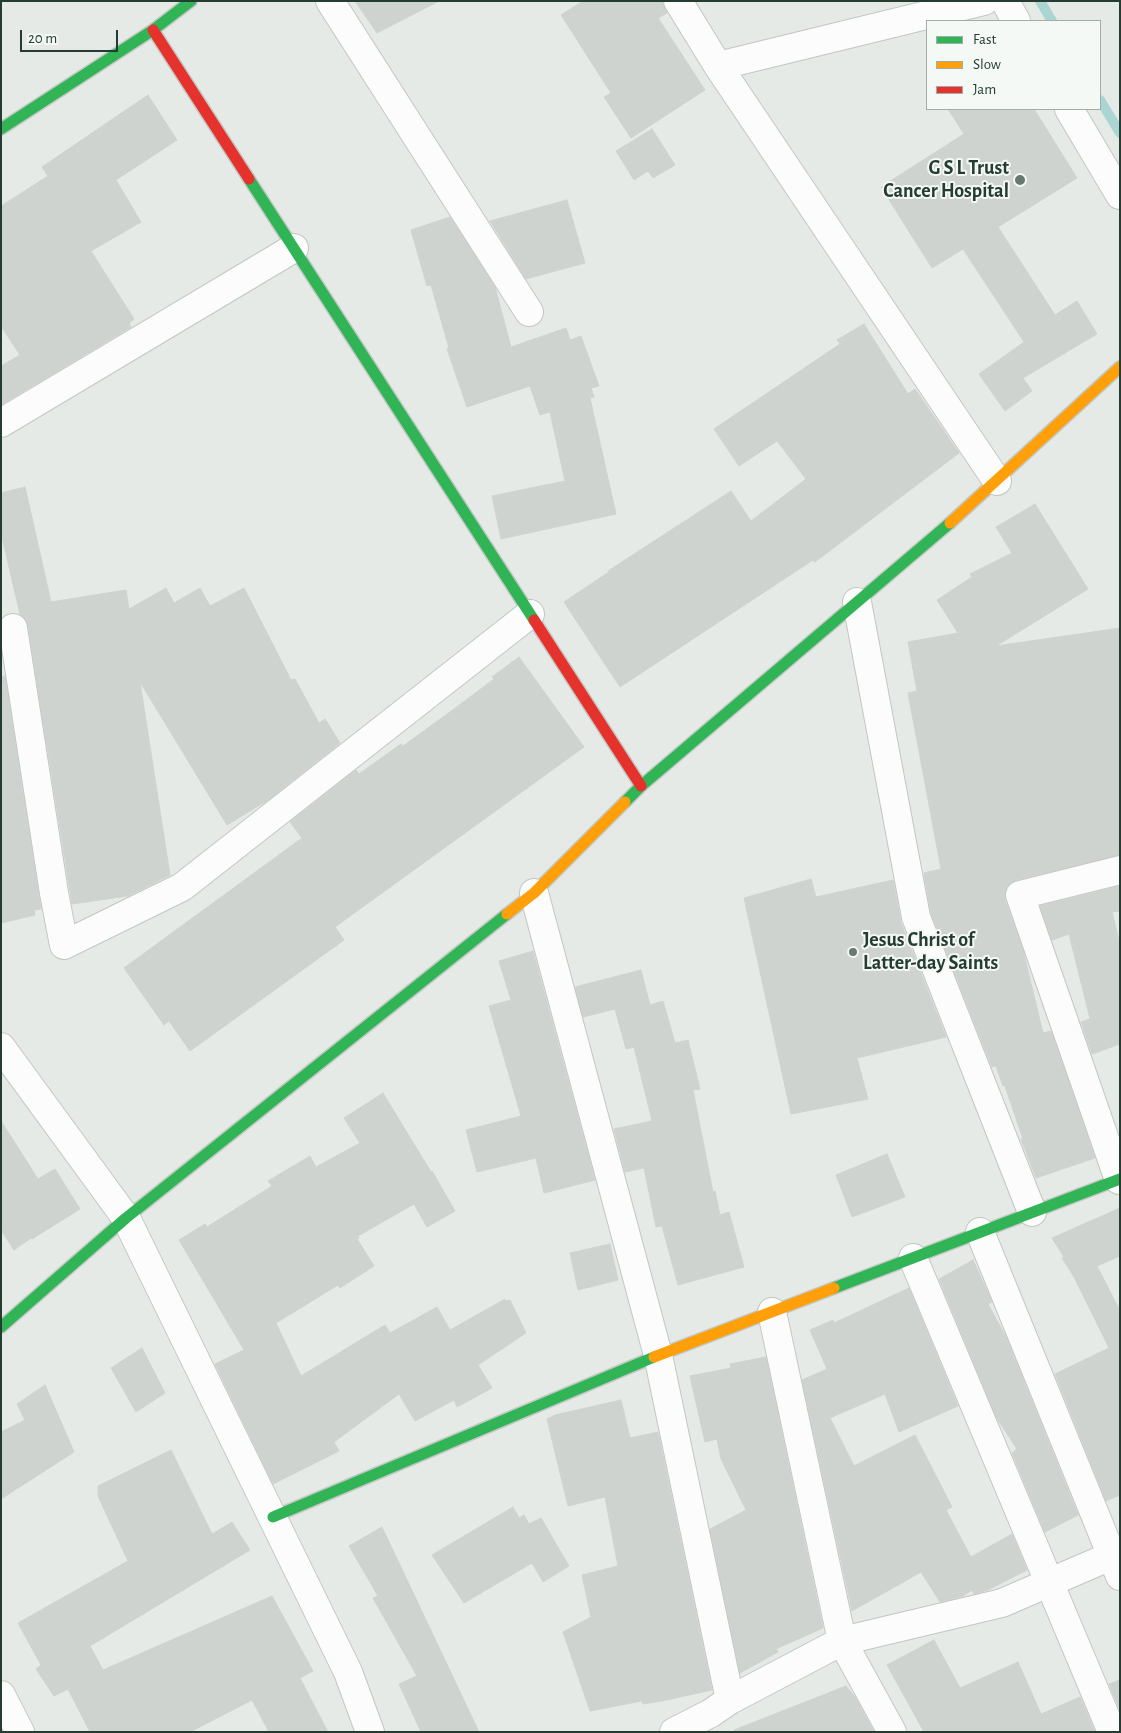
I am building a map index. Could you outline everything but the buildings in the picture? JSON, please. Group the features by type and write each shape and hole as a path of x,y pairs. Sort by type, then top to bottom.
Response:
{"street":[{"path":"1,128 153,30 191,1"},
{"path":"330,1 529,312"},
{"path":"678,1 718,66 996,481"},
{"path":"718,66 984,1"},
{"path":"1004,1 1015,20"},
{"path":"153,30 641,786"},
{"path":"1069,110 1120,195"},
{"path":"1,423 294,248"},
{"path":"1,1327 126,1218 534,893 641,786 956,519 1120,367"},
{"path":"857,602 916,917 1032,1212"},
{"path":"13,628 54,893 64,945 182,887 530,614"},
{"path":"273,1517 658,1355 1119,1180 1020,895 1120,870"},
{"path":"534,893 658,1355 720,1715"},
{"path":"1,1047 126,1218 348,1672 370,1732"},
{"path":"674,1732 720,1715 842,1642 1002,1603 1049,1583 1117,1561 980,1232"},
{"path":"913,1258 1112,1732"},
{"path":"772,1312 842,1642 892,1732"},
{"path":"1,1695 20,1732"}],"waterway":[{"path":"1040,1 1051,20"},
{"path":"1101,102 1120,133"}],"traffic: fast":[{"path":"1,129 153,30 191,1"},
{"path":"249,179 534,620"},
{"path":"625,802 641,786 950,523"},
{"path":"1,1327 126,1218 507,914"},
{"path":"834,1288 1120,1179"},
{"path":"273,1517 654,1357"}],"traffic: slow":[{"path":"950,523 1120,367"},
{"path":"507,914 534,893 625,802"},
{"path":"654,1357 834,1288"}],"traffic: jam":[{"path":"153,30 249,179"},
{"path":"534,620 641,786"}],"place":[{"name":"G S L Trust Cancer Hospital","path":"1020,180"},
{"name":"Jesus Christ of Latter-day Saints","path":"853,952"}]}
